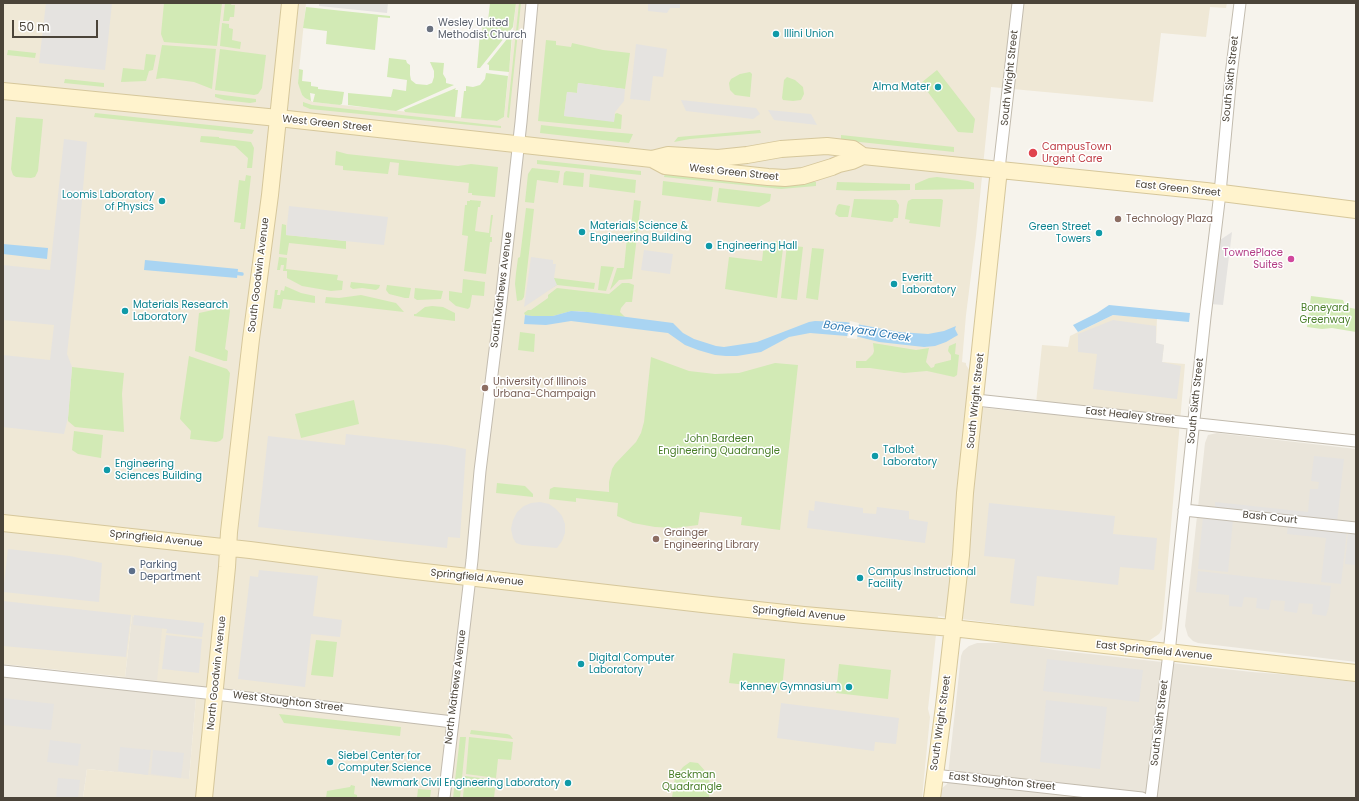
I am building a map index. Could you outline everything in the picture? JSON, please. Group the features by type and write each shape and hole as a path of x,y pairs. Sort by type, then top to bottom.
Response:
{"street":[{"name":"South Goodwin Avenue","path":"229,548 229,532 251,339 270,195 290,3"},
{"name":"South Mathews Avenue","path":"469,577 519,144 532,3"},
{"name":"South Wright Street","path":"932,798 961,554 999,169 1018,3"},
{"name":"South Sixth Street","path":"1151,798 1169,653 1240,3"},
{"name":"West Green Street","path":"3,91 278,118 652,159 668,155 718,158 781,149 827,146 853,149 863,156 999,169"},
{"name":"West Green Street","path":"652,159 665,166 785,178 803,176 839,164 852,162 863,156"},
{"name":"East Green Street","path":"999,169 1220,193 1356,210"},
{"name":"East Healey Street","path":"976,400 1356,441"},
{"name":"Bash Court","path":"1184,510 1356,528"},
{"name":"Springfield Avenue","path":"3,523 303,556 398,569 765,611 952,628"},
{"name":"North Goodwin Avenue","path":"204,798 229,548"},
{"name":"North Mathews Avenue","path":"444,798 469,577"},
{"name":"East Springfield Avenue","path":"952,628 1356,673"},
{"name":"West Stoughton Street","path":"3,671 453,722"},
{"name":"East Stoughton Street","path":"934,775 1142,798"}],"shaded area":[{"name":"University of Illinois Urbana-Champaign","path":"3,3 306,3 298,80 302,95 305,98 313,102 497,121 504,117 516,3 1227,3 1226,8 1210,7 1206,37 1161,33 1153,102 991,87 976,236 966,315 962,362 966,363 970,371 966,406 1035,413 1042,345 1068,347 1070,336 1113,315 1157,318 1156,343 1164,345 1162,362 1185,364 1162,629 1159,634 1150,640 1135,641 938,616 928,709 930,717 922,798 83,798 87,769 189,779 197,686 157,681 163,620 132,616 125,677 3,664"},
{"path":"46,3 112,3 105,70 39,63"},
{"path":"319,3 388,3 387,13 319,6"},
{"path":"648,3 680,3 680,8 670,8 667,13 648,11"},
{"path":"636,44 667,49 663,77 653,76 650,101 630,99"},
{"path":"578,83 625,89 624,101 615,112 614,122 564,116 567,92 577,93"},
{"path":"681,100 756,108 760,114 753,119 686,111"},
{"path":"768,110 811,114 817,125 774,120"},
{"path":"64,139 87,142 75,282 67,354 72,367 68,418 64,434 3,427 3,355 50,360 54,325 3,320 3,265 50,270"},
{"path":"289,206 388,217 384,245 286,235"},
{"path":"1232,232 1223,305 1210,304 1217,242"},
{"path":"644,250 673,254 670,274 641,270"},
{"path":"531,257 553,260 553,264 556,264 554,278 557,285 524,307"},
{"path":"1113,320 1156,326 1156,343 1164,345 1162,362 1181,366 1177,399 1093,389 1097,354 1078,352 1078,334"},
{"path":"1217,433 1356,449 1356,662 1198,643 1193,641 1188,636 1185,626 1205,443 1208,435"},
{"path":"346,434 446,445 466,449 460,538 448,537 447,548 258,527 268,436 345,445"},
{"path":"1314,456 1344,459 1337,522 1215,509 1215,502 1308,512 1310,489 1318,489 1319,482 1311,481"},
{"path":"815,501 863,508 863,513 876,514 877,507 909,511 909,519 928,522 925,543 807,528 809,510 814,511"},
{"path":"540,502 549,504 556,509 562,516 565,524 565,533 557,548 522,545 516,543 513,538 511,529 517,512 524,506 531,503"},
{"path":"989,503 1115,516 1113,534 1157,538 1154,570 1120,567 1118,585 1037,576 1034,606 1010,603 1015,559 984,556"},
{"path":"1203,517 1233,520 1228,572 1198,569"},
{"path":"1288,525 1347,531 1341,584 1321,582 1326,538 1287,534"},
{"path":"1348,532 1356,533 1356,565 1345,564"},
{"path":"8,549 70,556 102,563 99,602 3,592"},
{"path":"259,570 318,576 313,616 342,620 340,637 311,634 305,687 238,679 250,576 258,577"},
{"path":"1198,571 1331,586 1329,606 1326,616 1312,614 1313,604 1299,603 1297,613 1284,611 1285,601 1271,600 1269,610 1256,608 1257,598 1244,597 1242,607 1229,606 1229,595 1196,592"},
{"path":"3,601 131,615 126,657 3,646"},
{"path":"134,615 204,623 202,637 166,633 167,629 133,625"},
{"path":"132,616 163,620 197,686 189,780 87,769 83,798 3,798 3,669 125,677"},
{"path":"166,635 202,639 199,673 162,669"},
{"path":"977,643 1027,645 1054,650 1356,682 1356,798 938,798 940,790 947,784 961,656 963,651 969,646"},
{"path":"1047,659 1143,670 1139,702 1043,691"},
{"path":"3,698 54,704 51,730 3,725"},
{"path":"1046,700 1107,707 1100,769 1040,762"},
{"path":"781,703 899,718 896,744 875,742 874,751 777,738"},
{"path":"50,740 81,744 78,766 47,762"},
{"path":"120,747 151,750 148,775 118,771"},
{"path":"153,750 184,753 181,778 151,774"},
{"path":"58,778 80,780 78,798 56,798"}],"green space":[{"path":"164,3 222,3 217,46 164,42 161,34"},
{"path":"225,3 232,3 231,5 235,5 234,17 230,17 229,21 223,21"},
{"path":"490,3 516,3 513,27 480,68 477,68 480,33 482,33 483,21 488,21"},
{"path":"519,3 521,3 509,118 507,117"},
{"path":"306,7 390,16 390,18 378,17 375,50 326,44 327,31 303,28"},
{"path":"222,23 229,24 229,28 233,29 232,40 241,42 240,49 220,46"},
{"path":"511,34 509,72 489,70 489,65 487,64"},
{"path":"546,40 556,41 556,45 571,47 572,43 603,50 630,53 625,89 578,83 577,93 567,92 564,116 614,121 615,114 617,113 622,115 621,129 538,121"},
{"path":"162,45 216,49 212,89 194,82 163,78 156,79"},
{"path":"220,49 266,55 262,88 258,94 254,95 215,90"},
{"path":"8,50 36,53 35,58 7,55"},
{"path":"146,54 156,55 153,70 149,71 146,81 121,82 123,68 144,70"},
{"path":"389,58 406,60 410,65 411,80 416,84 427,85 432,83 434,77 434,71 430,62 444,63 443,74 446,79 446,83 454,85 396,111 348,105 348,93 391,97 393,89 406,91 407,80 387,77"},
{"path":"299,69 303,70 302,81 311,82 311,86 318,87 318,89 344,92 342,104 313,102 315,94 310,93 311,101 305,98 302,95 298,83"},
{"path":"937,70 975,119 973,133 958,132 921,83"},
{"path":"750,72 752,74 750,97 735,95 730,90 729,83 731,79 740,74"},
{"path":"486,73 508,76 504,117 497,121 461,118 464,91 466,91 466,86 473,87 480,85 485,79"},
{"path":"787,77 795,80 803,87 804,94 801,100 783,100 784,80"},
{"path":"65,79 104,83 104,87 64,83"},
{"path":"456,88 455,90 458,90 455,117 405,112 404,110"},
{"path":"215,94 256,99 256,102 250,103 224,100 215,97"},
{"path":"303,102 312,105 501,126 501,128 310,109 303,106"},
{"path":"95,113 254,130 252,134 94,117"},
{"path":"16,117 43,119 38,171 35,177 16,177 13,175 11,169"},
{"path":"541,125 633,134 629,143 540,133"},
{"path":"760,130 761,133 690,139 674,142 678,137"},
{"path":"841,135 954,147 954,152 841,140"},
{"path":"201,136 251,142 254,148 252,168 247,168 248,158 235,146 200,142"},
{"path":"336,151 347,154 458,166 471,164 498,167 495,197 472,195 472,193 468,193 469,183 398,175 399,163 390,162 388,174 343,170 343,166 335,165"},
{"path":"537,160 641,171 641,175 537,164"},
{"path":"532,168 560,171 558,183 537,180 534,203 525,202 528,174"},
{"path":"566,171 584,173 583,187 563,185 564,173"},
{"path":"665,173 816,182 816,186 781,189 664,177"},
{"path":"590,174 636,180 635,193 589,187"},
{"path":"246,175 251,176 245,229 240,229 241,223 234,222 239,180 245,181"},
{"path":"937,177 968,181 974,183 974,189 915,190 915,184 929,178"},
{"path":"663,181 713,187 711,201 662,195"},
{"path":"837,182 910,184 910,190 836,190"},
{"path":"719,188 771,194 770,201 759,207 717,202"},
{"path":"854,199 896,200 899,205 898,218 894,218 892,222 851,217"},
{"path":"912,199 943,200 940,227 909,223 910,220 905,219 908,201"},
{"path":"634,200 641,201 632,279 619,280 610,290 617,268 624,268 627,237 630,237"},
{"path":"467,201 481,201 480,207 478,207 475,231 489,233 491,215 493,215 490,237 492,237 492,242 490,242 486,274 464,271 468,236 462,235 465,205 467,205"},
{"path":"839,204 850,206 848,217 839,217 835,214"},
{"path":"526,208 534,209 524,297 522,300 517,301 515,284 516,273 518,258 520,257"},
{"path":"282,224 286,225 286,235 346,241 346,249 289,243 287,255 279,254"},
{"path":"784,240 777,298 725,289 729,257 762,261 764,243"},
{"path":"787,245 803,247 797,300 781,298"},
{"path":"812,248 824,249 818,300 806,298"},
{"path":"279,257 287,258 286,269 338,275 337,280 343,281 342,290 331,291 302,286 287,278 287,271 283,271 284,265 281,265 280,270 277,270"},
{"path":"601,266 614,267 606,291 598,290"},
{"path":"550,277 595,283 594,289 557,285 548,290"},
{"path":"463,279 485,282 484,296 472,295 470,307 468,309 456,306 449,300 449,291 462,293"},
{"path":"351,282 380,285 376,290 362,288 353,289 350,287"},
{"path":"622,283 634,285 632,302 626,302 621,308 620,312 625,317 579,311 571,311 553,316 532,316 525,315 524,313 548,298 548,295 557,288 609,294"},
{"path":"387,285 411,288 409,298 389,294 386,290"},
{"path":"285,286 301,293 315,296 315,303 283,299 281,309 273,308 275,290 278,290 277,295 280,295 281,290 284,291"},
{"path":"415,288 443,291 441,299 417,300 414,298"},
{"path":"361,295 396,303 404,312 325,303 326,297 339,298"},
{"name":"Boneyard Greenway","path":"1311,296 1343,300 1346,307 1356,309 1356,332 1332,328 1322,329 1307,327"},
{"path":"229,307 230,311 225,349 228,351 227,361 195,351 199,313"},
{"path":"425,307 443,307 455,313 455,321 414,316 414,314"},
{"path":"520,332 535,334 534,352 518,350"},
{"path":"873,343 916,350 929,348 926,362 931,368 934,367 935,364 951,360 951,355 948,351 949,346 956,343 955,354 959,355 957,375 954,377 927,371 904,373 870,368 856,368 856,361 866,361 873,354"},
{"path":"189,356 227,369 230,373 223,438 220,441 216,442 190,439 191,431 180,419"},
{"name":"John Bardeen Engineering Quadrangle","path":"651,357 689,371 715,374 739,373 775,363 798,365 780,530 741,525 742,517 700,512 698,525 675,528 655,527 633,523 617,516 618,503 576,498 576,502 549,499 550,489 554,487 609,492 609,482 612,469 636,442 641,433 644,422"},
{"path":"72,367 124,373 122,394 124,432 75,427 68,421"},
{"path":"354,400 359,424 301,438 295,414"},
{"path":"74,431 103,435 101,458 78,454 72,450"},
{"path":"497,483 525,486 533,494 533,497 496,493"},
{"path":"316,640 337,642 333,677 311,675"},
{"path":"733,653 785,659 782,689 729,683"},
{"path":"839,664 891,670 888,699 836,693"},
{"path":"279,714 401,727 400,736 284,723"},
{"path":"471,730 507,734 513,739 470,734"},
{"path":"460,737 466,737 460,798 453,798"},
{"path":"469,737 513,742 511,760 498,759 496,778 466,774"},
{"name":"Beckman Quadrangle","path":"690,762 698,763 706,772 710,783 709,798 672,798 674,782 677,775 683,767"},
{"path":"465,776 496,780 494,798 463,797"},
{"path":"351,785 355,786 354,794 357,795 357,798 326,798 327,791 350,787"},
{"path":"418,789 431,790 430,798 417,798"}],"water":[{"path":"3,244 48,248 47,259 3,254"},
{"path":"145,260 238,269 237,278 144,270"},
{"path":"1109,305 1190,313 1189,322 1113,315 1078,332 1073,325"},
{"path":"571,311 673,323 683,333 694,339 724,347 757,342 815,321 846,322 899,332 928,334 944,331 956,326 955,329 958,335 935,346 924,347 879,342 859,337 810,333 789,337 761,352 737,356 726,356 715,355 685,345 668,333 571,321 546,325 524,324 525,315 553,316"}],"pier":[{"path":"850,321 859,323 857,339 847,338"}],"waterway":[{"name":"Boneyard Creek","path":"233,273 242,274"}],"place":[{"name":"Wesley United Methodist Church","path":"430,29"},
{"name":"Illini Union","path":"776,34"},
{"name":"Alma Mater","path":"938,87"},
{"name":"CampusTown Urgent Care","path":"1033,153"},
{"name":"Loomis Laboratory of Physics","path":"162,201"},
{"name":"Technology Plaza","path":"1118,219"},
{"name":"Materials Science & Engineering Building","path":"582,232"},
{"name":"Green Street Towers","path":"1099,233"},
{"name":"Engineering Hall","path":"709,246"},
{"name":"TownePlace Suites","path":"1291,259"},
{"name":"Everitt Laboratory","path":"894,284"},
{"name":"Materials Research Laboratory","path":"125,311"},
{"name":"University of Illinois Urbana-Champaign","path":"485,388"},
{"name":"Talbot Laboratory","path":"875,456"},
{"name":"Engineering Sciences Building","path":"107,470"},
{"name":"Grainger Engineering Library","path":"656,539"},
{"name":"Parking Department","path":"132,571"},
{"name":"Campus Instructional Facility","path":"860,578"},
{"name":"Digital Computer Laboratory","path":"581,664"},
{"name":"Kenney Gymnasium","path":"849,687"},
{"name":"Siebel Center for Computer Science","path":"330,762"},
{"name":"Newmark Civil Engineering Laboratory","path":"568,783"}]}
